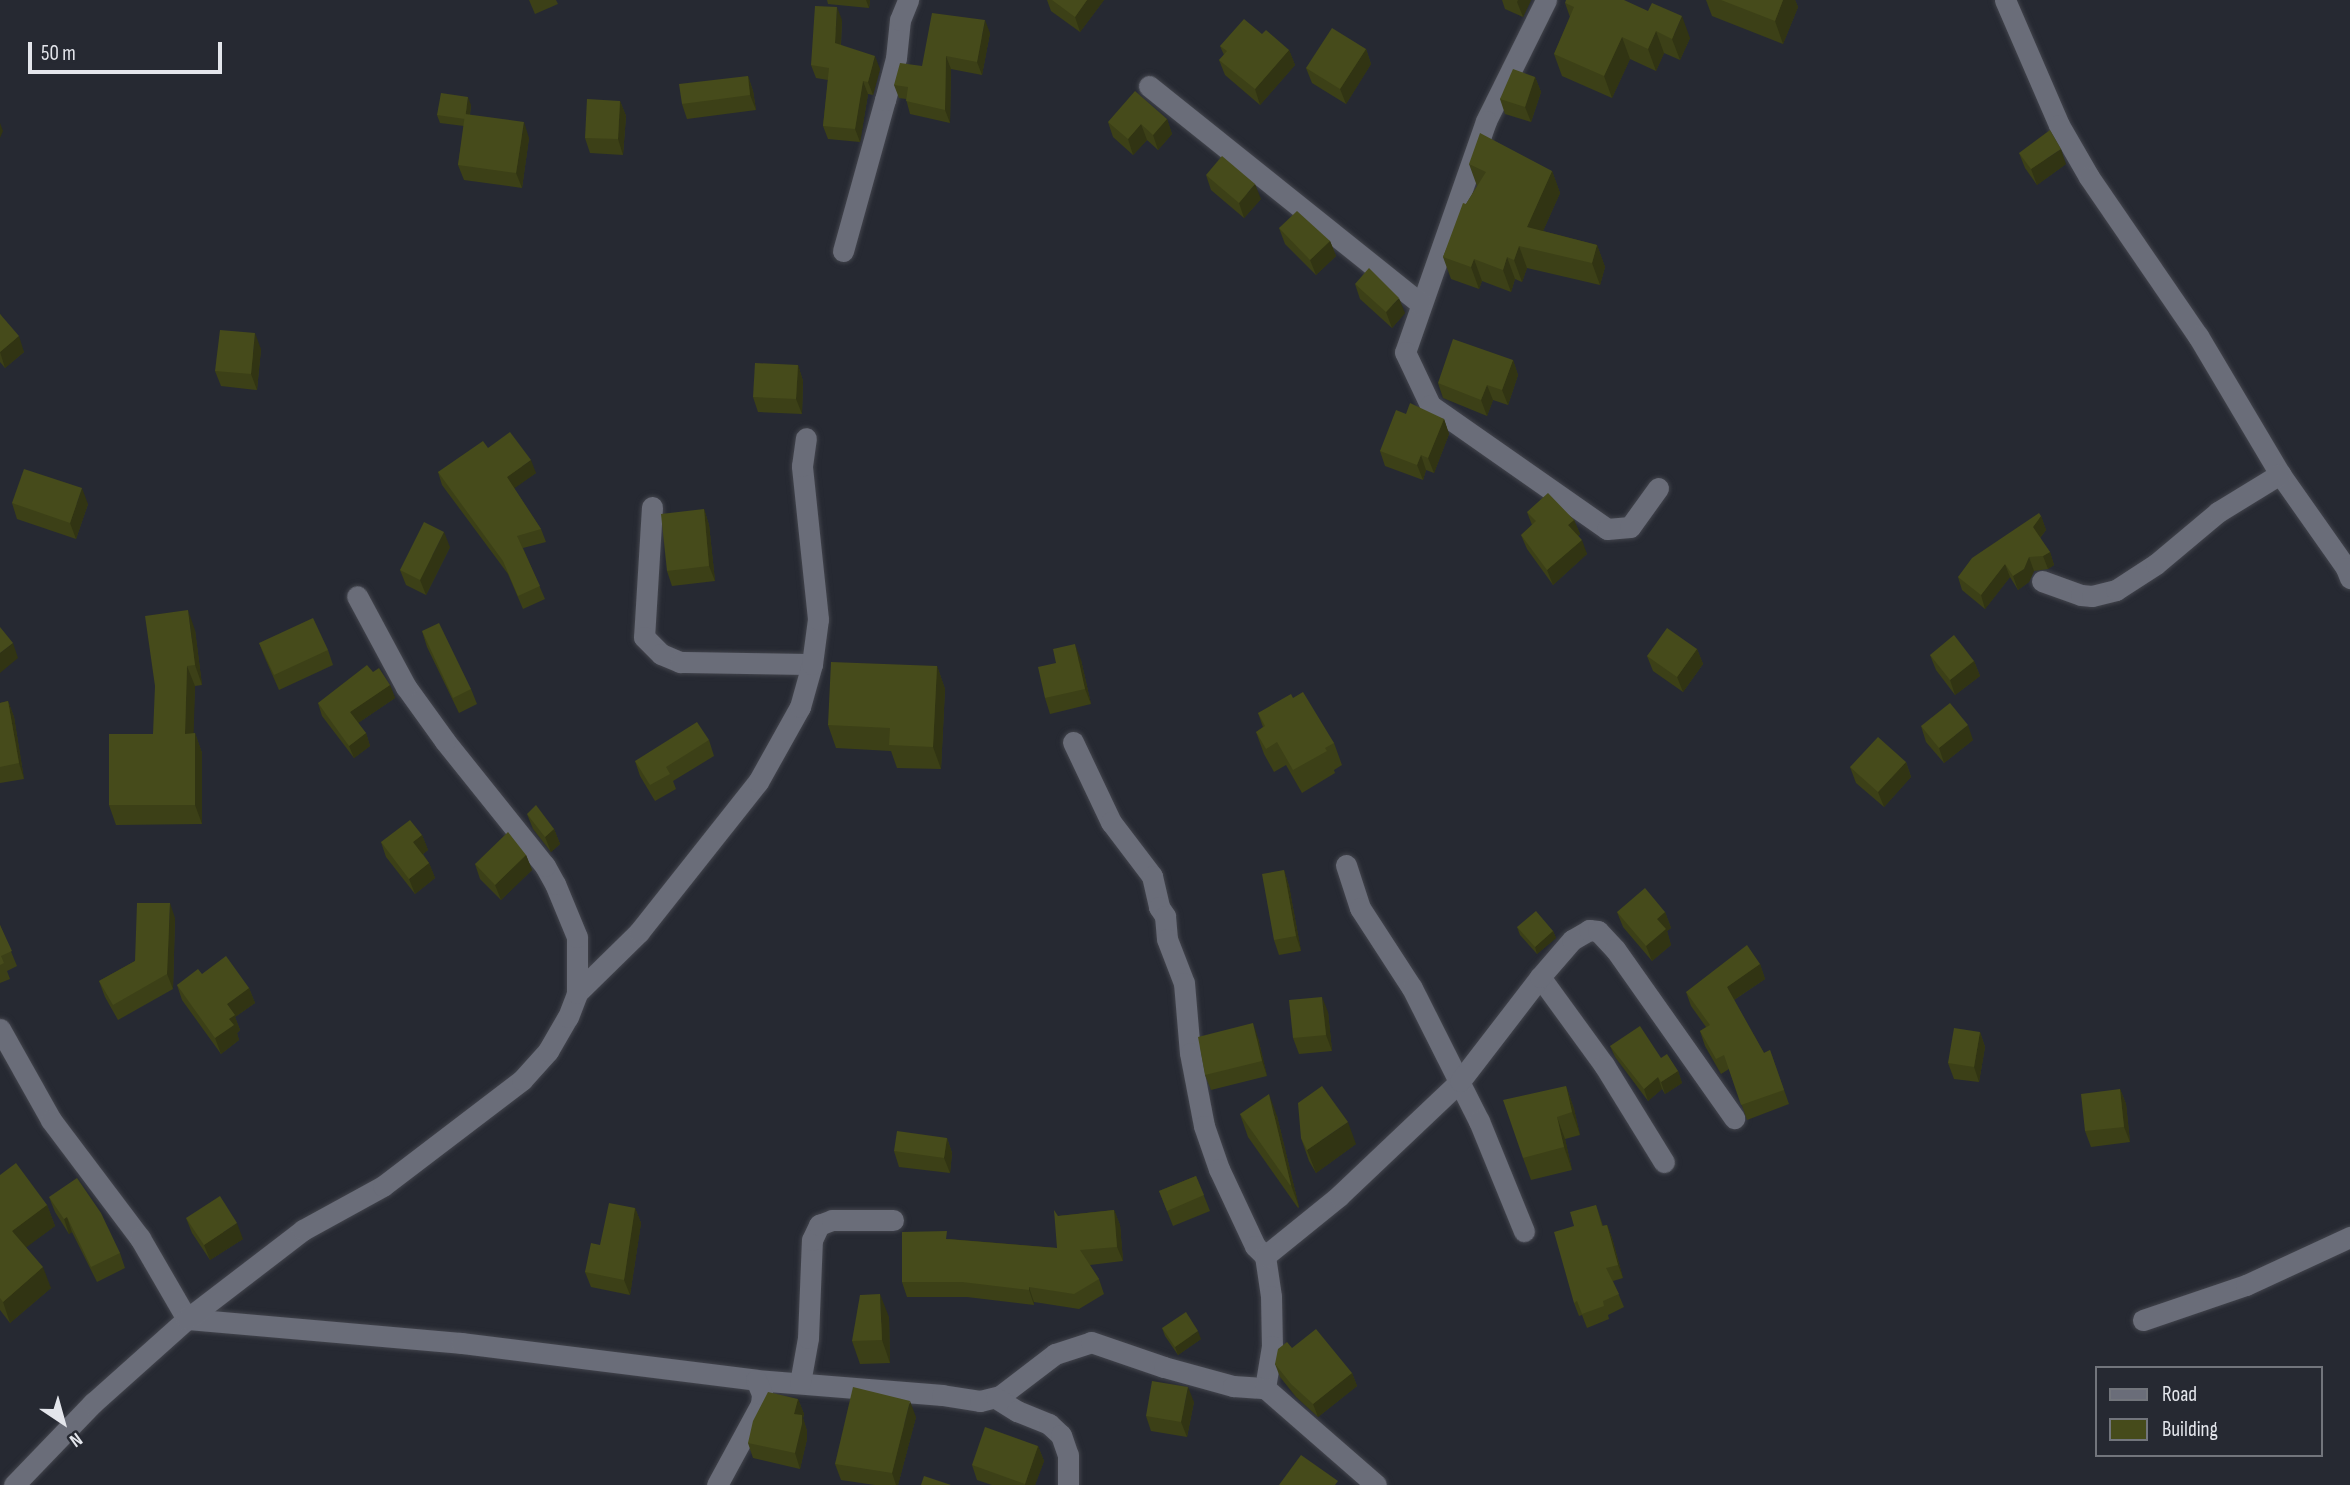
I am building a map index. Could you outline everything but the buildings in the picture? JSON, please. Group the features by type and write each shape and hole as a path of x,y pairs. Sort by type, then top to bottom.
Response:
{"street":[{"path":"843,251 888,89 900,20 908,0"},
{"path":"1546,0 1486,121 1405,352 1430,405 1607,529 1630,527 1658,488"},
{"path":"2005,0 2059,125 2096,187 2222,373 2280,474 2346,568 2350,578"},
{"path":"1149,86 1420,303"},
{"path":"577,993 639,932 758,782 800,706 817,639 818,594 802,466 806,438"},
{"path":"2042,581 2081,595 2092,596 2116,590 2157,564 2218,512 2280,474"},
{"path":"652,507 644,637 661,654 680,662 812,664"},
{"path":"14,1485 93,1403 187,1319 303,1230 383,1186 522,1080 548,1051 568,1017 577,993 577,937 555,884 537,855 445,741 406,687 357,596"},
{"path":"1073,743 1111,822 1152,876 1159,907 1165,916 1167,939 1184,983 1190,1053 1205,1126 1219,1169 1250,1235 1265,1256 1271,1296 1272,1346 1265,1388"},
{"path":"1346,865 1360,908 1412,988 1460,1081 1524,1231"},
{"path":"1265,1256 1356,1180 1460,1081 1540,977 1572,940 1589,930 1598,931 1615,949 1734,1118"},
{"path":"1540,977 1604,1065 1664,1162"},
{"path":"0,1029 51,1120 140,1238 187,1319"},
{"path":"800,1383 808,1338 812,1240 819,1225 832,1220 894,1220"},
{"path":"2144,1320 2246,1285 2350,1237"},
{"path":"187,1319 461,1343 756,1380 980,1401 996,1398 1055,1354 1091,1342 1233,1387 1265,1388 1376,1485"},
{"path":"718,1485 761,1404 762,1395 756,1380"},
{"path":"996,1398 1017,1411 1049,1424 1061,1435 1068,1455 1068,1485"}]}
